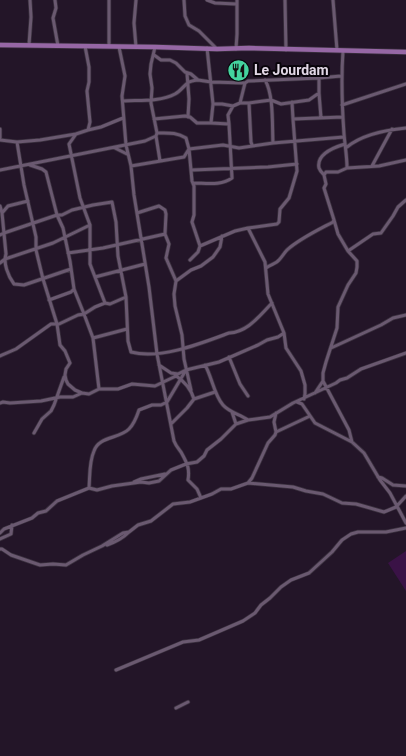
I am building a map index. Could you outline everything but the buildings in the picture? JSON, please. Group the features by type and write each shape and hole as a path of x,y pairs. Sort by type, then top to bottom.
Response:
{"main road":[{"path":"0,46 109,46 406,52"}],"street":[{"path":"29,45 31,17 30,0"},
{"path":"55,0 56,8 53,18 58,46"},
{"path":"109,0 109,46"},
{"path":"136,0 134,23 136,47"},
{"path":"184,0 185,16 189,25 199,31 217,49"},
{"path":"207,0 215,3 236,4"},
{"path":"236,49 237,0"},
{"path":"285,0 286,50"},
{"path":"333,0 337,50"},
{"path":"86,46 89,67 89,82 87,91 90,122 88,130"},
{"path":"119,47 125,76 123,85 123,118 126,145 142,240 162,383 176,448 180,451 190,469 188,480 197,490 201,498"},
{"path":"155,47 150,74 152,88 151,100 160,161"},
{"path":"207,48 213,104 211,122"},
{"path":"343,51 341,76 342,106 347,168"},
{"path":"154,55 161,60 170,60 176,63 181,69 191,74 198,80"},
{"path":"187,73 189,83 188,117"},
{"path":"123,101 151,100 174,95 189,83 198,80 245,83 248,81 341,76"},
{"path":"319,78 321,118"},
{"path":"265,80 268,85 271,100 273,143"},
{"path":"240,103 245,83"},
{"path":"342,106 406,84"},
{"path":"213,104 233,106 240,103 271,100 281,104 309,100 319,93"},
{"path":"200,246 235,231 277,224 279,222 280,209 289,198 296,174 297,164 292,102"},
{"path":"249,103 252,145"},
{"path":"193,183 227,182 232,178 228,115 233,106"},
{"path":"154,119 188,117 197,122 229,124"},
{"path":"293,119 343,117"},
{"path":"0,129 0,139 17,142 40,140 76,134 101,127 123,118"},
{"path":"352,442 349,430 323,381 323,373 337,328 342,298 356,273 357,267 356,261 338,234 324,188 326,184 324,176 320,170 320,159 334,147 346,146 356,140 392,129 406,128"},
{"path":"372,166 392,129"},
{"path":"76,134 69,144 71,156 80,198 90,225 90,264 105,303"},
{"path":"0,164 0,170 21,167 145,141 157,135 178,134 186,138 189,149 193,183 194,215 192,222 200,246 198,252 190,260"},
{"path":"130,166 184,157 189,149 215,145 239,148 273,143 344,138"},
{"path":"17,142 28,201 34,224 36,250 56,324 60,345 65,351 70,363 66,369 58,398 51,411 42,419 34,433"},
{"path":"114,147 128,154"},
{"path":"324,176 326,172 338,172 347,168 378,166 406,160"},
{"path":"192,170 268,167 297,164"},
{"path":"28,165 42,168 46,172 57,215 63,228 74,289 93,338 99,389"},
{"path":"348,251 373,234 382,233 385,225 393,216 398,207 406,200"},
{"path":"2,213 8,206 28,201"},
{"path":"0,235 57,215 112,202 116,222 120,271 126,297 127,329 131,352 139,354 157,354 183,348 228,333 246,329 272,304"},
{"path":"0,206 6,254 4,260 10,278 14,284 24,285 71,269"},
{"path":"137,213 159,206 165,210 165,234 169,244 166,258 176,281 174,294 175,306 186,370 194,399"},
{"path":"266,268 271,263 275,263 280,260 287,250 334,220"},
{"path":"0,263 4,260 36,250 90,225"},
{"path":"248,228 254,243 265,262 268,294 284,333 286,348 301,371 305,385 304,399"},
{"path":"68,253 142,240 165,234"},
{"path":"176,281 213,257 220,247 222,236"},
{"path":"95,277 145,264"},
{"path":"49,300 71,292 74,289"},
{"path":"0,356 16,349 51,324 59,324 78,315 84,314 94,307 105,303 110,304 126,297"},
{"path":"331,348 393,318 406,315"},
{"path":"93,338 127,329"},
{"path":"171,373 178,374 186,370 219,362 267,340 278,337 284,333"},
{"path":"0,533 12,525 46,511 58,501 89,488 97,490 130,483 149,483 159,481 171,470 186,464 197,462 204,456 207,450 222,439 236,424 248,420 270,417 361,369 406,353"},
{"path":"229,357 240,384 248,396"},
{"path":"159,365 180,378 191,390"},
{"path":"205,365 209,372 215,392 223,405 232,412 248,420"},
{"path":"89,488 93,451 99,443 124,433 130,428 139,410 152,405 161,405 167,402 186,370"},
{"path":"65,375 68,384 75,390 89,394 99,389 118,389 132,384 155,386 176,376"},
{"path":"316,393 323,381"},
{"path":"170,424 194,399 215,392"},
{"path":"0,403 41,401 73,397 82,393"},
{"path":"296,402 302,404 315,423 352,442 364,453 378,477 390,493 396,507 406,523"},
{"path":"232,412 236,424"},
{"path":"276,414 274,422 276,432"},
{"path":"248,483 252,478 268,443 276,432 310,416"},
{"path":"378,477 393,485 406,486"},
{"path":"0,549 11,555 40,565 66,565 102,546 115,542 138,525 151,521 173,504 190,502 221,489 231,489 248,483 293,487 324,494 342,503 356,504 384,512 396,507 406,496"},
{"path":"0,539 11,534 12,525"},
{"path":"116,670 183,642 199,640 243,621 255,613 260,605 270,598 280,587 291,580 309,573 332,552 342,540 351,534 358,532 390,532 406,528"},
{"path":"176,708 188,702"}],"shaded area":[{"path":"406,551 406,591 388,563"}],"place":[{"name":"Le Jourdam","path":"239,70"}]}
